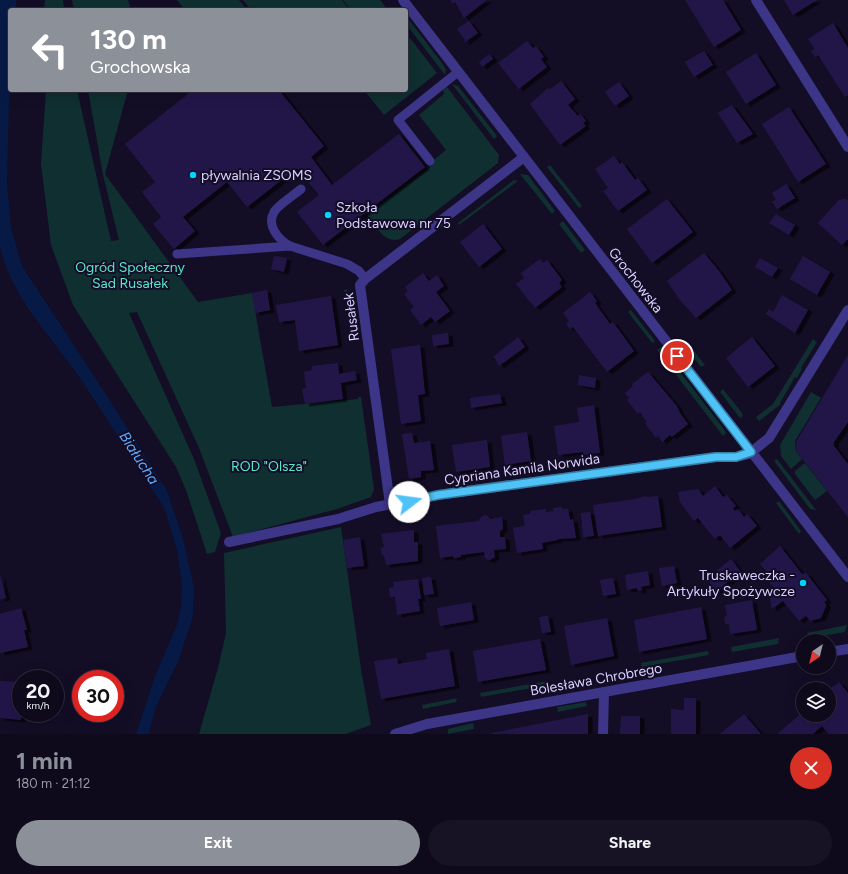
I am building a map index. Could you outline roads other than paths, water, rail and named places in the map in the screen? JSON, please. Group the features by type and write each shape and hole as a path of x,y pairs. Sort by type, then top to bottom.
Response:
{"street":[{"name":"Grochowska","path":"403,0 848,577"},
{"path":"756,0 848,147"},
{"name":"Rusałek","path":"390,504 360,285 365,279 524,157"},
{"path":"751,452 773,434 848,310"},
{"name":"Cypriana Kamila Norwida","path":"229,542 338,519 390,504 438,495 716,457 736,457 751,452"},
{"path":"836,651 848,649"},
{"name":"Bolesława Chrobrego","path":"395,734 427,729 604,692 796,657"},
{"path":"603,734 604,692"}],"lane":[{"path":"430,161 398,120 458,72"},
{"path":"301,189 274,212 271,222 281,241 290,246 347,264 358,271 365,279"},
{"path":"177,254 290,246"}],"water":[{"name":"Białucha","path":"0,0 16,0 16,8 8,8 8,92 11,92 9,99 7,183 11,228 22,266 167,491 183,538 194,588 193,616 179,659 155,709 149,734 136,734 155,676 177,625 181,607 182,585 177,550 165,510 82,381 24,301 6,266 0,247"}],"place":[{"name":"pływalnia ZSOMS","path":"193,175"},
{"name":"Szkoła Podstawowa nr 75","path":"328,215"},
{"name":"Truskaweczka - Artykuły Spożywcze","path":"803,583"}],"park label":[{"name":"Ogród Społeczny Sad Rusałek","path":"130,276"},
{"name":"ROD \"Olsza\"","path":"269,466"}]}
